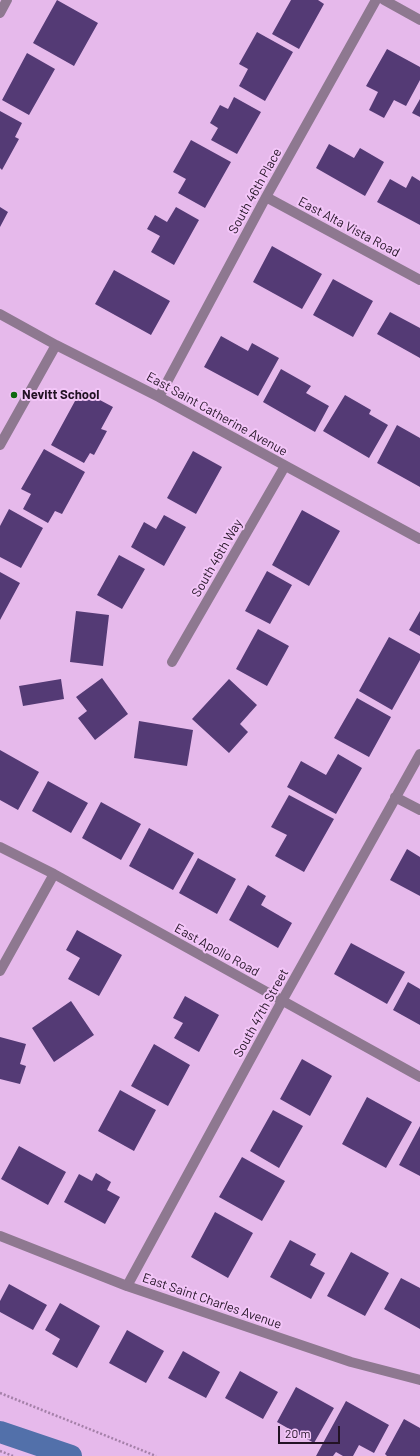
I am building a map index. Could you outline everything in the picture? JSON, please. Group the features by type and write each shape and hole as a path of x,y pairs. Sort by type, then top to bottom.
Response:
{"street":[{"path":"0,13 7,0"},
{"name":"South 46th Place","path":"159,397 266,197 376,0"},
{"path":"384,0 420,20"},
{"name":"East Alta Vista Road","path":"266,197 420,280"},
{"name":"East Saint Catherine Avenue","path":"0,314 56,345 159,397 420,539"},
{"path":"0,445 56,345"},
{"name":"South 46th Way","path":"172,662 285,466"},
{"name":"South 47th Street","path":"127,1286 282,1001 420,754"},
{"path":"395,797 420,810"},
{"name":"East Apollo Road","path":"0,847 54,874 420,1077"},
{"path":"0,971 54,874"},
{"name":"East Saint Charles Avenue","path":"0,1236 127,1286 351,1362 420,1380"}],"path":[{"path":"0,1393 156,1456"},
{"path":"0,1451 13,1456"}],"building":[{"path":"57,0 98,23 74,66 33,43"},
{"path":"291,0 318,0 324,4 299,49 272,34"},
{"path":"257,32 293,52 265,101 239,86 248,69 239,64"},
{"path":"387,49 420,67 420,80 406,106 394,100 384,118 369,110 378,92 366,86"},
{"path":"27,53 55,69 29,115 2,100"},
{"path":"234,97 261,112 237,154 211,140 218,128 210,123 220,105 228,109"},
{"path":"420,99 420,117 412,113"},
{"path":"0,111 22,123 15,137 19,139 2,170 0,168"},
{"path":"191,140 231,162 205,208 178,193 186,179 173,172"},
{"path":"329,144 354,158 360,148 384,162 365,196 316,168"},
{"path":"412,176 420,181 420,225 377,202 390,179 406,188"},
{"path":"0,207 8,212 0,227"},
{"path":"176,207 199,220 174,265 151,252 160,236 147,229 155,215 167,222"},
{"path":"272,246 322,274 302,309 253,282"},
{"path":"114,270 170,301 151,335 95,304"},
{"path":"333,279 373,301 353,337 313,315"},
{"path":"390,312 420,328 420,358 377,334"},
{"path":"221,336 248,351 252,343 279,358 258,396 204,367"},
{"path":"281,369 311,386 306,393 329,406 315,432 263,402"},
{"path":"81,390 113,407 101,429 107,431 94,455 90,453 84,463 51,445"},
{"path":"345,395 371,410 369,414 388,425 369,458 323,431"},
{"path":"397,425 420,438 420,487 377,463"},
{"path":"44,449 85,472 62,514 55,511 48,523 23,509 31,494 21,489"},
{"path":"193,451 222,467 196,514 167,498"},
{"path":"9,509 43,528 21,568 0,557 0,526"},
{"path":"302,510 340,531 309,586 272,565"},
{"path":"164,515 186,527 164,566 131,547 144,522 156,529"},
{"path":"119,555 145,569 122,609 97,595"},
{"path":"267,571 292,585 270,624 245,611"},
{"path":"0,572 20,583 0,620"},
{"path":"76,611 109,615 103,666 70,662"},
{"path":"420,611 420,636 409,630"},
{"path":"258,629 289,646 267,686 236,669"},
{"path":"389,637 420,654 420,660 392,710 359,691"},
{"path":"102,678 128,714 95,740 78,718 87,711 76,697"},
{"path":"61,679 64,699 23,706 19,686"},
{"path":"229,679 257,705 240,724 248,732 229,753 192,719"},
{"path":"357,698 391,717 369,757 334,738"},
{"path":"139,721 193,730 187,766 134,758"},
{"path":"0,750 39,772 18,810 0,800"},
{"path":"338,754 362,768 336,814 287,787 301,761 326,775"},
{"path":"48,781 88,803 71,833 32,811"},
{"path":"289,795 334,819 304,872 275,856 287,835 271,827"},
{"path":"101,802 141,824 121,860 82,838"},
{"path":"149,828 194,853 173,890 129,866"},
{"path":"407,849 420,857 420,896 390,880"},
{"path":"198,858 236,879 217,914 179,893"},
{"path":"248,885 266,896 261,905 292,923 278,948 229,920"},
{"path":"77,930 122,955 99,996 68,979 80,958 66,950"},
{"path":"351,943 405,972 387,1004 334,974"},
{"path":"408,982 420,989 420,1025 393,1010"},
{"path":"185,996 219,1015 199,1052 174,1038 183,1023 173,1018"},
{"path":"71,1001 94,1035 54,1062 32,1028"},
{"path":"0,1037 26,1044 20,1064 26,1066 20,1084 0,1079"},
{"path":"154,1044 190,1065 168,1106 131,1086"},
{"path":"302,1059 332,1076 310,1116 280,1099"},
{"path":"120,1090 156,1110 134,1151 98,1131"},
{"path":"367,1097 412,1122 386,1168 342,1144"},
{"path":"273,1110 303,1126 279,1168 250,1151"},
{"path":"420,1126 420,1176 399,1165"},
{"path":"19,1146 66,1172 48,1205 1,1179"},
{"path":"242,1157 285,1181 262,1221 219,1197"},
{"path":"96,1173 111,1182 107,1190 120,1197 105,1224 64,1202 79,1174 92,1181"},
{"path":"215,1212 253,1233 228,1278 191,1257"},
{"path":"290,1240 316,1254 310,1265 325,1273 311,1299 270,1277"},
{"path":"351,1252 389,1273 365,1316 327,1296"},
{"path":"401,1278 420,1288 420,1329 384,1309"},
{"path":"9,1284 47,1305 33,1330 0,1312 0,1301"},
{"path":"60,1303 100,1326 77,1368 52,1354 60,1339 45,1330"},
{"path":"127,1330 164,1351 146,1383 109,1363"},
{"path":"183,1351 220,1372 206,1398 168,1378"},
{"path":"240,1371 278,1392 263,1419 225,1398"},
{"path":"296,1387 334,1408 314,1443 277,1422"},
{"path":"346,1401 389,1425 374,1453 359,1445 353,1456 343,1456 336,1452 333,1456 316,1456"},
{"path":"404,1419 420,1428 420,1456 387,1456 385,1454"}],"waterway":[{"path":"0,1432 71,1456"}],"place":[{"name":"Nevitt School","path":"14,395"}]}
